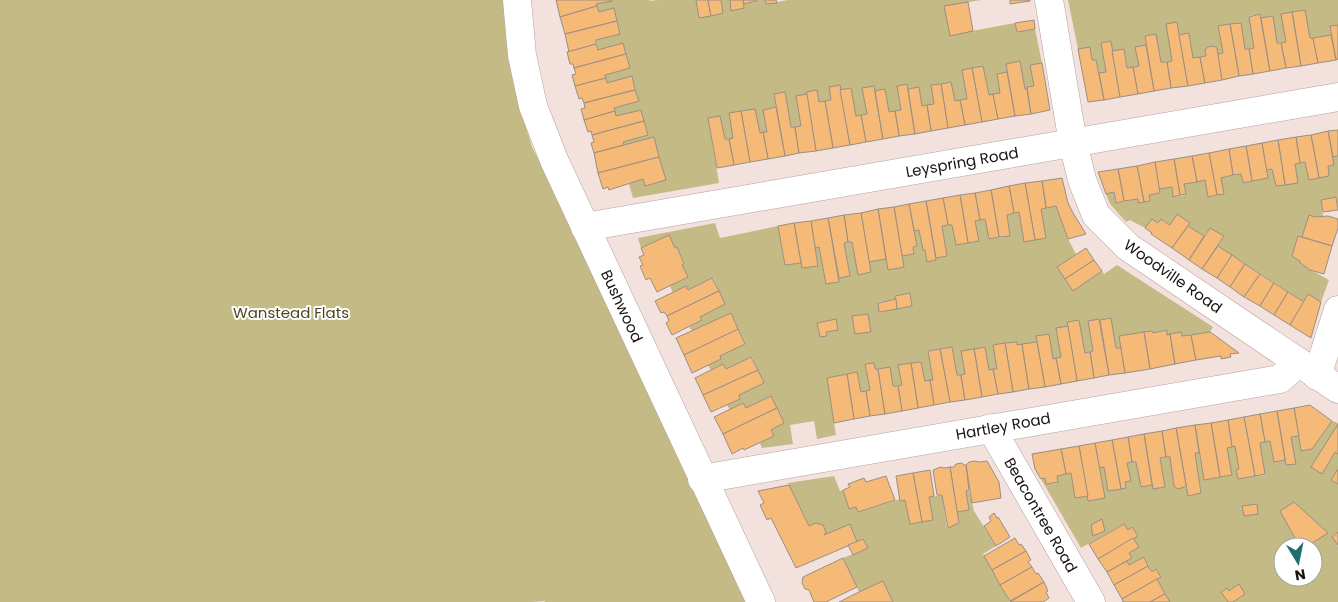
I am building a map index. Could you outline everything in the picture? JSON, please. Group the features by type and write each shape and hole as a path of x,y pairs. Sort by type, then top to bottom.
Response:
{"street":[{"name":"Bushwood","path":"517,0 522,55 532,106 554,160 760,602"},
{"name":"Woodville Road","path":"1049,0 1082,180 1096,215 1128,247 1318,376"},
{"name":"Leyspring Road","path":"585,227 1338,97"},
{"path":"1318,376 1338,310"},
{"name":"Hartley Road","path":"702,479 1280,379 1318,376"},
{"name":"Beacontree Road","path":"991,428 1091,602"}],"green space":[{"name":"Wanstead Flats","path":"0,0 506,0 519,105 532,147 750,602 0,602"},
{"path":"612,0 696,0 699,18 723,13 721,0 730,0 732,10 744,8 744,4 756,2 756,0 765,0 766,4 788,0 981,0 945,6 950,35 1015,23 1017,32 1035,29 1042,63 1030,65 1034,86 1027,87 1027,89 1025,89 1020,61 1006,64 1007,72 997,74 1000,93 989,95 983,66 962,70 967,99 955,101 951,82 931,85 934,104 922,106 919,87 908,89 907,84 897,86 901,110 889,112 885,89 875,91 874,86 863,88 867,114 856,116 839,86 829,87 831,100 819,102 817,90 807,92 807,94 796,96 801,126 791,127 785,92 774,94 776,107 763,110 767,132 760,133 755,109 729,114 733,138 725,139 720,116 708,118 719,183 633,198 629,184 643,179 646,186 665,180 654,137 624,145 623,142 648,135 616,116 614,108 638,101 632,77 607,83 605,75 630,68 623,43 598,50 596,40 620,33 614,8 599,12 596,4"},
{"path":"1068,0 1338,0 1338,25 1330,26 1331,35 1277,43 1273,16 1261,18 1260,14 1249,16 1254,48 1245,49 1240,23 1218,26 1223,53 1217,54 1217,48 1214,46 1208,47 1205,50 1206,56 1193,58 1189,33 1179,35 1172,61 1161,62 1155,34 1145,36 1146,45 1136,47 1139,66 1127,68 1124,49 1112,51 1111,41 1101,43 1106,72 1099,73 1096,60 1092,60 1090,47 1078,49"},
{"path":"1338,156 1338,210 1336,197 1321,200 1323,216 1315,217 1309,215 1302,237 1298,236 1292,256 1300,261 1300,264 1329,280 1321,302 1308,295 1304,302 1218,246 1224,236 1210,228 1204,236 1188,226 1189,223 1177,214 1170,225 1162,219 1158,223 1152,219 1145,228 1130,220 1126,222 1110,204 1106,194 1114,192 1116,203 1138,199 1139,203 1150,201 1149,195 1159,189 1172,187 1174,197 1185,195 1184,184 1205,180 1209,197 1223,194 1221,178 1241,174 1243,183 1268,178 1266,170 1272,169 1276,186 1298,183 1295,164 1305,162 1309,179 1329,176 1328,166 1334,165 1333,157"},
{"path":"1056,206 1068,239 1076,254 1057,267 1073,290 1102,271 1104,274 1117,265 1213,327 1210,332 1182,336 1181,332 1167,335 1166,330 1119,336 1121,348 1116,348 1111,318 1088,321 1093,351 1085,353 1079,320 1067,322 1068,326 1056,328 1061,357 1053,359 1049,335 1037,342 1017,345 1016,342 994,345 997,369 957,375 952,347 928,351 933,380 925,381 921,362 898,365 902,385 893,386 890,367 875,369 874,363 865,364 870,390 861,392 857,372 827,378 836,435 817,439 814,421 790,425 793,444 762,448 760,443 774,436 771,430 770,396 746,408 743,403 730,410 727,405 740,399 739,395 764,383 752,357 726,369 723,364 711,370 708,365 721,359 720,356 745,344 731,313 692,331 689,327 701,320 700,317 725,304 713,278 688,290 686,286 673,293 670,286 688,277 682,265 684,263 669,235 641,248 638,238 715,223 720,238 778,226 785,265 801,263 802,268 818,266 815,248 819,247 826,284 839,282 839,278 850,276 844,243 852,242 858,274 871,272 869,262 886,259 889,269 904,267 902,256 914,254 913,247 917,246 914,231 919,230 923,250 925,250 928,262 947,256 942,226 952,225 956,245 979,241 975,221 985,219 989,239 1010,236 1007,215 1019,212 1024,241 1046,238 1041,209","holes":["910,293 912,306 880,312 878,302 896,299 895,296","836,319 838,330 826,332 827,336 820,337 817,323"]},
{"path":"1332,421 1338,423 1322,474 1335,452 1338,454 1338,469 1331,480 1338,484 1338,602 1170,602 1157,579 1156,570 1152,572 1144,557 1129,565 1127,561 1132,558 1129,553 1138,547 1133,538 1132,528 1128,530 1123,524 1081,548 1041,479 1045,478 1046,484 1057,483 1057,476 1071,473 1075,498 1088,496 1089,501 1105,498 1099,468 1104,467 1108,491 1126,488 1125,482 1131,481 1127,463 1136,462 1141,487 1152,485 1154,489 1165,487 1160,458 1170,457 1174,486 1178,488 1186,485 1188,495 1201,493 1195,453 1199,453 1204,480 1232,475 1227,448 1235,446 1239,469 1236,470 1238,479 1265,475 1260,443 1270,441 1274,462 1285,460 1286,465 1295,464 1291,437 1299,436 1312,449"},
{"path":"834,476 840,491 843,490 849,509 856,507 858,512 900,499 901,501 905,500 910,524 933,520 929,497 942,495 947,528 959,523 957,512 969,510 966,491 969,490 974,511 996,546 983,554 1010,602 893,602 883,581 859,592 843,558 867,548 863,539 857,542 824,535 826,532 822,525 816,523 809,526 788,483"}],"building":[{"path":"556,0 612,1 596,4 597,6 560,17"},
{"path":"696,0 708,0 711,16 699,18"},
{"path":"708,0 721,0 723,13 711,16"},
{"path":"730,0 743,0 744,8 731,11"},
{"path":"743,0 756,0 757,1 744,4"},
{"path":"765,0 776,0 777,3 766,4"},
{"path":"1010,0 1030,0 1030,1 1010,4"},
{"path":"968,2 973,31 950,36 944,6"},
{"path":"597,6 599,12 614,8 617,21 565,34 560,17"},
{"path":"1305,10 1310,38 1313,38 1318,63 1301,66 1292,12"},
{"path":"1292,12 1301,66 1286,68 1281,43 1286,42 1281,14"},
{"path":"1260,14 1270,71 1253,74 1249,49 1254,48 1249,17"},
{"path":"1273,16 1277,43 1281,43 1286,68 1270,71 1261,18"},
{"path":"1034,20 1035,29 1017,32 1015,23"},
{"path":"617,21 620,34 596,40 596,44 569,52 565,34"},
{"path":"1177,22 1188,86 1171,88 1167,62 1172,61 1166,24"},
{"path":"1241,23 1245,49 1249,49 1253,74 1239,76 1230,24"},
{"path":"1230,24 1239,76 1222,80 1217,54 1223,53 1218,26"},
{"path":"1338,25 1338,59 1336,60 1330,26"},
{"path":"1189,33 1193,58 1200,57 1205,83 1188,86 1179,35"},
{"path":"1156,34 1161,62 1167,62 1171,88 1154,91 1145,36"},
{"path":"1331,35 1336,60 1318,63 1313,38"},
{"path":"1111,41 1120,97 1104,100 1099,73 1106,72 1101,43"},
{"path":"623,43 626,54 574,68 573,64 570,64 567,52 596,44 598,50"},
{"path":"1146,45 1154,91 1138,94 1133,67 1139,66 1135,47"},
{"path":"1214,46 1217,48 1222,80 1205,83 1200,57 1206,56 1205,50 1208,47"},
{"path":"1090,47 1092,60 1096,60 1104,100 1088,102 1078,49"},
{"path":"1124,49 1127,68 1133,67 1138,94 1120,97 1112,51"},
{"path":"626,54 630,68 605,75 606,78 575,86 572,75 576,74 574,68"},
{"path":"1020,61 1031,114 1015,116 1006,64"},
{"path":"1042,63 1050,110 1031,114 1027,87 1034,86 1030,65"},
{"path":"983,66 989,95 993,94 998,119 982,122 972,68"},
{"path":"972,68 982,122 965,125 960,100 967,99 962,70"},
{"path":"1007,72 1015,116 998,119 993,94 1000,93 997,74"},
{"path":"632,76 635,90 584,103 582,98 579,99 575,86 606,78 607,83"},
{"path":"951,82 955,101 960,100 965,125 948,128 941,84"},
{"path":"907,84 915,134 899,136 895,111 901,110 897,86"},
{"path":"941,84 948,128 931,131 927,105 934,104 931,85"},
{"path":"840,85 850,145 833,148 825,101 831,100 829,87"},
{"path":"874,86 883,139 866,142 861,115 867,114 862,88"},
{"path":"919,87 922,106 927,105 931,131 915,134 908,89"},
{"path":"851,88 856,116 861,115 866,142 850,145 840,90"},
{"path":"885,89 889,112 895,111 899,136 883,139 875,91"},
{"path":"635,90 639,101 614,108 615,111 584,120 581,109 585,108 584,103"},
{"path":"817,90 819,102 825,101 833,148 816,151 806,92"},
{"path":"785,92 791,127 795,127 799,153 785,156 774,94"},
{"path":"807,94 816,151 799,153 795,127 801,126 796,96"},
{"path":"776,107 785,156 768,159 763,132 767,132 763,110"},
{"path":"755,109 760,133 763,132 768,159 750,162 741,111"},
{"path":"641,110 644,121 592,135 591,131 588,132 584,120 615,111 616,116"},
{"path":"741,111 750,162 734,165 729,139 733,138 729,113"},
{"path":"720,116 725,139 729,139 734,165 717,168 708,118"},
{"path":"644,121 648,135 623,142 624,145 594,153 591,143 594,142 592,135"},
{"path":"1338,130 1338,156 1333,157 1328,131"},
{"path":"1328,131 1334,165 1328,166 1329,176 1319,178 1311,135"},
{"path":"1311,135 1319,178 1309,180 1305,162 1300,163 1296,137"},
{"path":"654,137 659,157 598,173 594,153"},
{"path":"1296,137 1300,163 1295,164 1298,183 1285,185 1278,140"},
{"path":"1278,140 1285,185 1276,186 1272,169 1266,170 1262,143"},
{"path":"1262,143 1268,178 1252,181 1246,146"},
{"path":"1246,146 1252,181 1243,183 1241,174 1233,175 1229,149"},
{"path":"1229,149 1233,175 1221,178 1224,194 1217,195 1209,153"},
{"path":"1209,153 1217,195 1208,197 1205,180 1197,182 1192,156"},
{"path":"1192,156 1197,182 1184,184 1186,194 1180,195 1174,159"},
{"path":"659,157 666,180 645,186 643,179 609,190 608,187 603,189 598,173"},
{"path":"1174,159 1180,195 1173,197 1172,187 1159,189 1155,162"},
{"path":"1155,162 1160,193 1149,195 1150,201 1144,202 1137,166"},
{"path":"1137,166 1144,202 1138,203 1138,199 1124,201 1118,169"},
{"path":"1118,169 1124,201 1116,203 1114,192 1106,194 1098,172"},
{"path":"1062,178 1068,203 1086,234 1068,239 1056,206 1046,208 1042,181"},
{"path":"1042,181 1046,208 1041,209 1046,238 1035,240 1025,183"},
{"path":"1025,183 1035,240 1024,242 1019,212 1014,213 1009,186"},
{"path":"1009,186 1014,213 1007,215 1010,236 999,237 991,190"},
{"path":"991,190 999,237 989,239 985,219 980,220 975,193"},
{"path":"975,193 980,220 975,221 979,241 968,243 960,195"},
{"path":"960,195 968,243 956,245 952,225 948,225 943,198"},
{"path":"1336,197 1338,210 1323,212 1321,200"},
{"path":"943,198 948,225 942,226 947,256 936,258 926,201"},
{"path":"926,201 936,260 927,262 919,230 914,231 909,204"},
{"path":"909,204 917,246 913,247 914,254 902,256 894,207"},
{"path":"894,207 904,267 888,270 878,209"},
{"path":"878,209 886,259 869,262 861,213"},
{"path":"861,213 871,272 858,275 852,242 848,242 844,215"},
{"path":"1177,214 1190,223 1172,248 1145,228 1152,219 1158,223 1161,219 1170,225"},
{"path":"844,215 848,242 844,243 850,276 839,278 828,218"},
{"path":"1309,215 1315,217 1328,216 1338,219 1338,228 1332,246 1302,237"},
{"path":"828,218 839,282 826,284 819,247 815,248 811,221"},
{"path":"811,221 818,266 802,268 794,223"},
{"path":"794,223 801,263 785,265 778,226"},
{"path":"1188,226 1204,236 1189,260 1172,248"},
{"path":"1210,228 1224,236 1202,269 1189,260"},
{"path":"669,235 675,248 677,247 684,264 682,265 688,277 657,292 650,278 646,280 640,266 643,265 639,257 644,255 641,248"},
{"path":"1298,236 1332,246 1324,274 1310,270 1292,256"},
{"path":"1218,246 1232,255 1217,278 1202,269"},
{"path":"1086,248 1094,260 1065,279 1057,267"},
{"path":"1232,255 1245,264 1230,287 1217,278"},
{"path":"1094,260 1102,271 1073,291 1065,279"},
{"path":"1245,264 1260,274 1244,297 1230,287"},
{"path":"1260,274 1274,283 1260,306 1244,297"},
{"path":"712,278 719,291 667,316 664,312 661,313 655,301 686,286 688,290"},
{"path":"1274,283 1288,292 1274,315 1260,306"},
{"path":"719,291 725,304 700,317 702,320 672,335 666,323 669,321 667,316"},
{"path":"1288,292 1304,302 1290,325 1274,315"},
{"path":"910,293 912,306 897,309 895,296"},
{"path":"1308,294 1321,302 1311,338 1290,325"},
{"path":"896,299 897,309 879,312 878,303"},
{"path":"731,313 737,330 684,355 676,338"},
{"path":"868,314 871,332 855,334 852,316"},
{"path":"1111,318 1116,348 1121,348 1125,373 1109,375 1100,320"},
{"path":"836,319 838,330 826,332 827,336 820,337 817,323"},
{"path":"1099,319 1109,375 1094,378 1090,352 1093,351 1088,321"},
{"path":"1079,320 1085,353 1090,352 1094,378 1077,381 1067,322"},
{"path":"1068,326 1077,381 1061,384 1056,358 1061,357 1056,328"},
{"path":"738,329 745,344 720,356 721,359 692,373 684,355"},
{"path":"1167,330 1167,335 1170,334 1175,364 1150,369 1144,332 1152,331 1153,333"},
{"path":"1144,332 1150,369 1125,373 1119,336"},
{"path":"1181,332 1182,336 1191,335 1196,360 1175,364 1170,334"},
{"path":"1210,332 1239,353 1230,354 1231,357 1221,359 1221,356 1196,360 1191,335"},
{"path":"1049,334 1053,359 1056,358 1061,384 1045,387 1036,336"},
{"path":"1017,342 1017,345 1022,344 1029,389 1013,392 1005,343"},
{"path":"1037,342 1045,387 1029,389 1022,344"},
{"path":"1005,343 1013,392 998,394 993,369 997,369 993,345"},
{"path":"952,347 957,375 961,375 965,400 950,402 940,349"},
{"path":"985,347 989,370 993,369 998,394 982,397 974,349"},
{"path":"940,349 950,402 934,405 930,380 933,380 928,351"},
{"path":"974,349 982,397 965,400 961,375 965,374 961,351"},
{"path":"751,357 758,370 703,395 695,378 723,364 726,369"},
{"path":"921,362 925,381 930,380 934,405 918,408 911,363"},
{"path":"874,363 875,369 878,369 885,414 870,416 866,391 870,390 865,364"},
{"path":"911,363 918,408 902,411 898,386 902,385 898,365"},
{"path":"890,367 893,386 898,386 902,411 885,414 878,369"},
{"path":"758,370 764,383 739,395 740,399 711,412 703,395"},
{"path":"857,372 861,392 866,391 870,416 854,419 847,374"},
{"path":"847,374 854,419 834,423 827,378"},
{"path":"771,396 777,408 723,434 714,417 743,403 746,408"},
{"path":"1310,405 1332,421 1312,449 1301,451 1294,408"},
{"path":"777,408 784,423 771,430 774,436 732,454 723,434"},
{"path":"1294,408 1299,436 1291,437 1296,464 1286,465 1277,411"},
{"path":"1277,411 1285,460 1274,462 1270,441 1265,442 1260,414"},
{"path":"1260,414 1265,442 1260,443 1265,474 1255,476 1244,417"},
{"path":"1244,417 1255,476 1238,479 1236,470 1239,469 1235,446 1232,447 1228,420"},
{"path":"1228,420 1232,447 1227,448 1232,475 1220,477 1211,423"},
{"path":"1211,423 1220,477 1204,480 1195,425"},
{"path":"1338,424 1338,454 1335,452 1322,474 1311,467"},
{"path":"1195,425 1199,453 1195,453 1201,493 1188,496 1176,428"},
{"path":"1176,428 1186,485 1178,489 1174,486 1170,457 1166,457 1162,431"},
{"path":"1162,431 1166,457 1160,458 1165,487 1153,489 1144,434"},
{"path":"1144,434 1152,485 1141,487 1136,462 1132,462 1128,437"},
{"path":"1128,437 1132,462 1127,463 1131,481 1125,482 1126,488 1121,489 1112,440"},
{"path":"1112,440 1121,489 1108,491 1104,467 1099,468 1095,443"},
{"path":"1095,443 1105,498 1088,501 1079,446"},
{"path":"1079,446 1088,496 1075,498 1071,473 1066,474 1061,449"},
{"path":"1061,449 1066,474 1057,476 1058,482 1046,484 1045,478 1041,479 1035,469 1032,454"},
{"path":"987,461 999,482 1001,498 972,503 966,465 969,462"},
{"path":"962,463 966,465 969,490 966,491 969,510 957,512 950,467"},
{"path":"941,467 950,467 959,523 948,528 942,495 937,495 933,470"},
{"path":"1338,469 1338,484 1331,480"},
{"path":"930,470 934,496 929,497 933,520 922,522 913,473"},
{"path":"913,473 922,522 910,524 905,500 900,501 896,476"},
{"path":"886,476 895,500 858,512 856,507 849,509 843,490 850,487 848,484 864,478 866,482"},
{"path":"789,485 809,526 816,523 823,525 826,532 824,535 850,524 857,542 796,568 771,518 767,520 760,505 764,503 758,491"},
{"path":"1294,502 1328,533 1322,537 1294,537 1280,511"},
{"path":"1257,504 1258,514 1244,516 1242,506"},
{"path":"994,513 1010,537 996,546 984,526 991,521 989,517"},
{"path":"1102,519 1105,531 1093,536 1091,525"},
{"path":"1124,524 1128,530 1132,527 1138,536 1098,559 1089,544"},
{"path":"1338,532 1338,545 1332,537"},
{"path":"1015,538 1026,551 992,570 984,556"},
{"path":"1133,538 1139,547 1129,553 1132,558 1107,572 1098,559"},
{"path":"863,539 868,548 853,555 848,545"},
{"path":"1026,551 1031,560 1028,562 1032,567 1000,585 992,570"},
{"path":"1144,557 1148,566 1114,585 1107,572 1127,561 1129,565"},
{"path":"843,558 857,587 826,602 814,602 809,590 805,589 802,583 803,577"},
{"path":"1148,566 1152,572 1156,569 1161,577 1122,599 1114,585"},
{"path":"1032,567 1044,582 1010,601 1000,585"},
{"path":"1157,579 1165,594 1150,602 1123,602 1122,599"},
{"path":"883,581 893,602 839,602 859,592"},
{"path":"1044,582 1049,598 1043,602 1010,602"},
{"path":"1239,584 1245,594 1233,602 1228,602 1221,592 1227,588 1229,591"},
{"path":"1165,594 1170,602 1150,602"}]}
